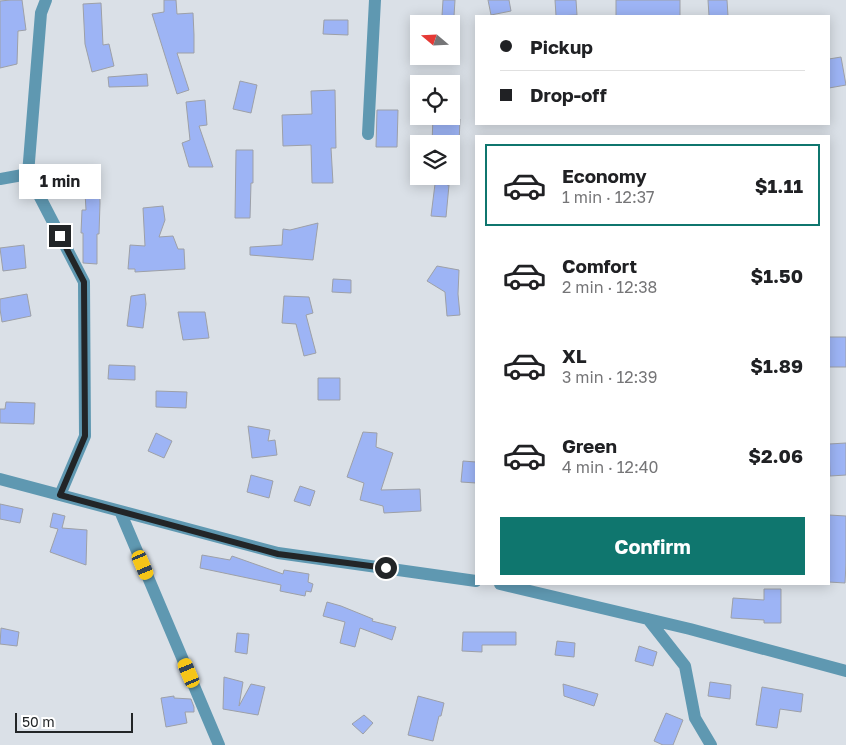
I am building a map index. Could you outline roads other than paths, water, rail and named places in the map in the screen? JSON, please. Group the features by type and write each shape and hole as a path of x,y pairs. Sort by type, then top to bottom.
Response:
{"street":[{"path":"46,0 41,13 28,174 84,282 85,436 60,495"},
{"path":"368,134 375,0"},
{"path":"0,180 28,174"},
{"path":"0,479 278,554 475,580"},
{"path":"120,511 219,745"},
{"path":"504,585 648,619 846,671"},
{"path":"648,619 685,666 695,718 711,745"}]}
